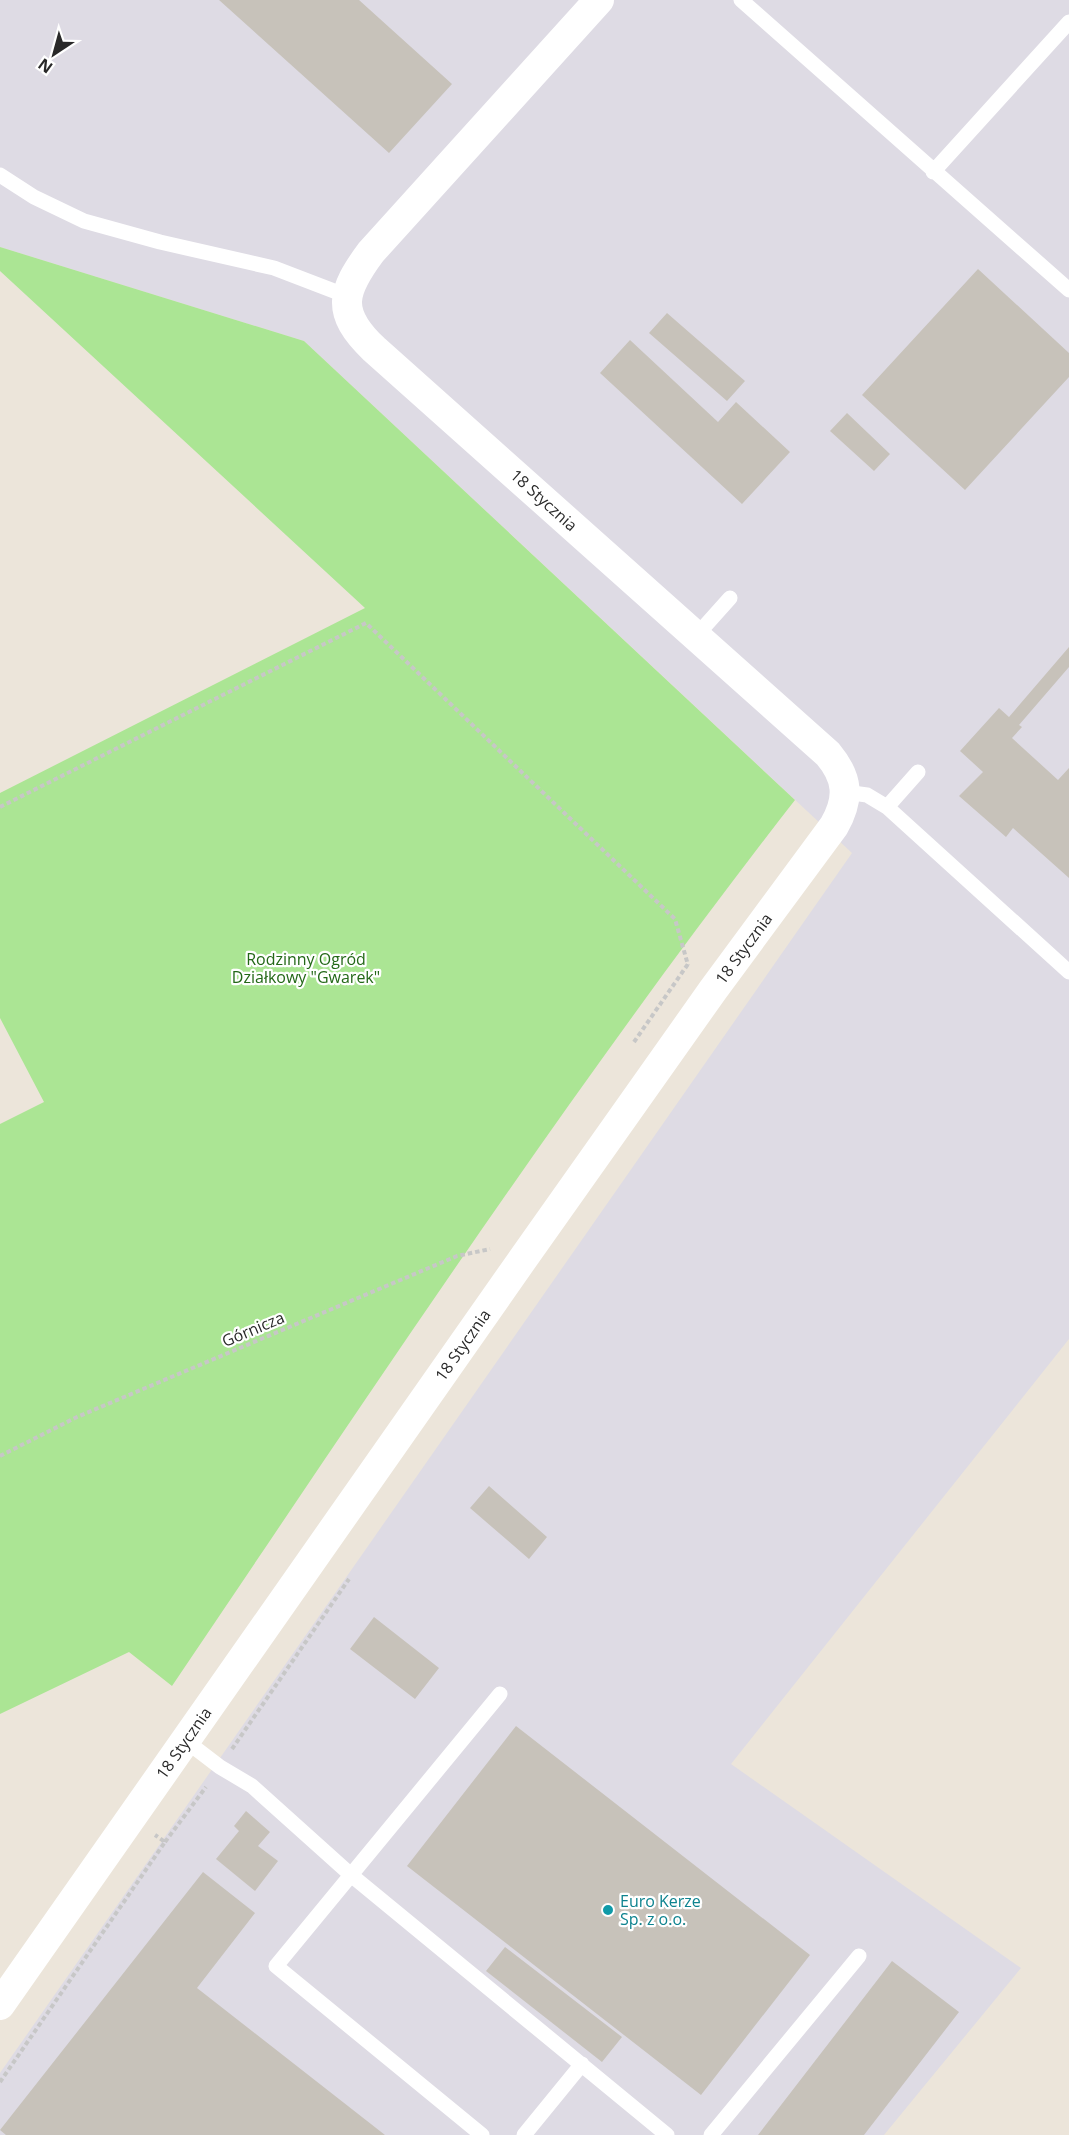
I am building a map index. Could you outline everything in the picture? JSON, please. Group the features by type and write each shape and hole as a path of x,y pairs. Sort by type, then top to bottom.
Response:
{"street":[{"path":"347,296 355,275 371,252 599,0"},
{"name":"18 Stycznia","path":"0,2005 713,990 834,826 844,805 843,777 828,754 359,335 348,313 347,296"}],"lane":[{"path":"741,0 1069,290"},
{"path":"933,172 1069,22"},
{"path":"0,175 34,197 84,220 160,242 274,268 347,296"},
{"path":"696,636 730,598"},
{"path":"887,807 918,772"},
{"path":"845,792 867,795 887,807 1069,972"},
{"path":"482,2135 276,1966 500,1694"},
{"path":"186,1741 220,1767 252,1786 351,1875 667,2135"},
{"path":"711,2135 859,1956"},
{"path":"524,2135 582,2064"}],"path":[{"path":"0,807 366,623 675,919 690,974 713,990"},
{"name":"Górnicza","path":"0,1456 77,1417 457,1256 493,1249 520,1263"},
{"path":"0,2082 349,1578"},
{"path":"131,1818 165,1842"}],"shaded area":[{"path":"0,0 1069,0 1069,1339 731,1764 1021,1968 884,2135 0,2135 0,2073 852,853 304,341 0,247"}],"green space":[{"name":"Rodzinny Ogród Działkowy \"Gwarek\"","path":"0,247 304,341 795,800 632,1017 554,1127 399,1349 172,1686 129,1652 0,1714 0,1124 44,1102 0,1018 0,793 365,608 0,271"}],"building":[{"path":"219,0 359,0 452,84 389,153"},
{"path":"978,269 1069,353 1069,377 965,490 862,395"},
{"path":"667,313 745,381 727,401 649,333"},
{"path":"630,340 718,422 736,402 790,452 742,504 600,373"},
{"path":"847,413 890,454 874,471 830,431"},
{"path":"1069,647 1069,667 1019,725 1022,727 1012,738 1058,780 1069,768 1069,878 1013,828 1006,837 959,796 983,772 960,751 999,708 1009,717"},
{"path":"489,1486 547,1537 529,1559 470,1508"},
{"path":"374,1617 439,1668 415,1699 350,1649"},
{"name":"Euro Kerze Sp. z o.o.","path":"516,1726 810,1955 701,2095 407,1866"},
{"path":"246,1811 270,1832 258,1846 278,1861 255,1891 216,1859 239,1831 234,1826"},
{"path":"203,1872 255,1913 197,1988 385,2135 6,2135 0,2130"},
{"path":"505,1947 622,2037 602,2062 486,1971"},
{"path":"892,1961 959,2012 864,2135 758,2135"}],"place":[{"name":"Euro Kerze Sp. z o.o.","path":"608,1910"}]}
